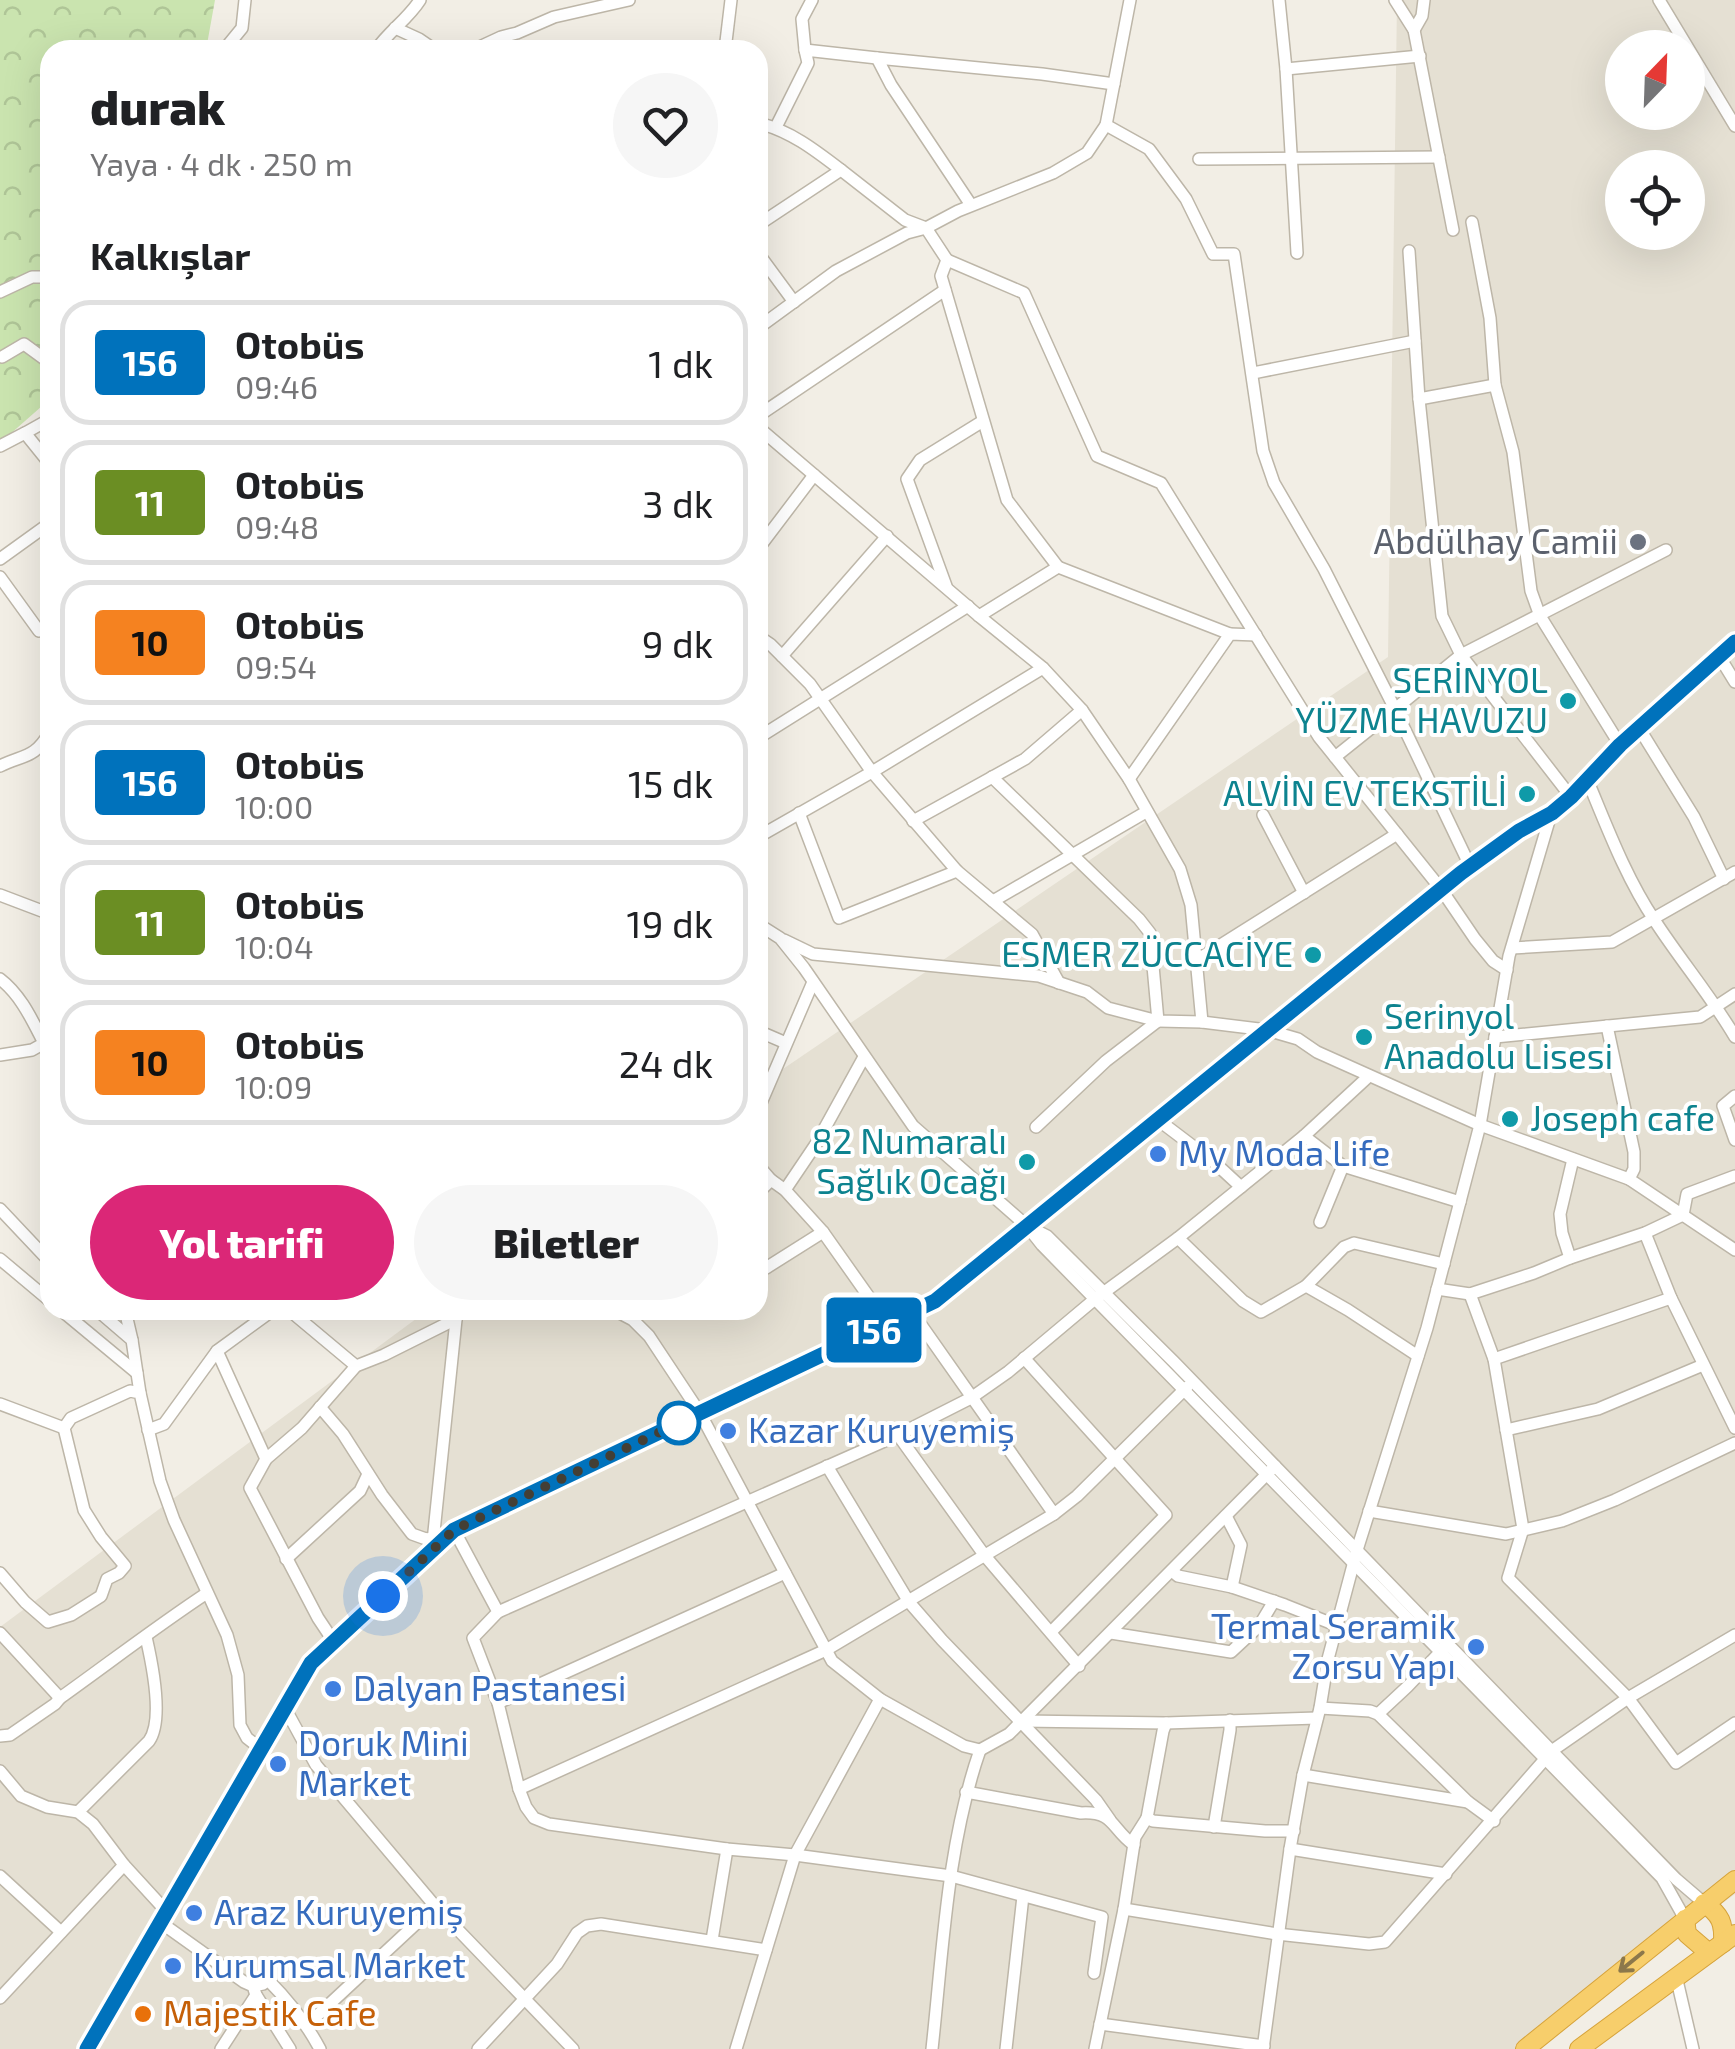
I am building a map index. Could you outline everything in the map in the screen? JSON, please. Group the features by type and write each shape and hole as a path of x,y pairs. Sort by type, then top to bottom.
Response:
{"highway":[{"path":"1525,2049 1735,1880"},
{"path":"1579,2049 1722,1944 1724,1925 1718,1913 1704,1903"},
{"path":"1685,1919 1687,1934 1722,1944"}],"street":[{"path":"232,40 242,28 245,0"},
{"path":"385,40 420,0"},
{"path":"493,40 554,17 628,0"},
{"path":"725,40 731,0"},
{"path":"776,127 808,63 802,20 812,0"},
{"path":"768,321 836,272 906,234 1053,174 1087,153 1106,125 1130,0"},
{"path":"1279,0 1296,253"},
{"path":"1395,0 1414,30 1453,230"},
{"path":"1414,30 1422,16 1424,0"},
{"path":"1662,1 1735,126"},
{"path":"395,28 420,40"},
{"path":"805,50 1114,84"},
{"path":"1286,69 1420,56"},
{"path":"876,58 972,205"},
{"path":"768,125 808,146 904,220 926,228 947,260 1024,294 1097,456 1161,482 1319,737 1441,889 1474,939 1507,970"},
{"path":"1106,125 1149,149 1186,199 1213,254 1234,254 1263,451 1274,483 1324,569 1470,866"},
{"path":"1199,159 1439,157"},
{"path":"768,217 840,170"},
{"path":"1472,222 1490,318 1495,385 1513,452 1531,591 1540,616 1620,745"},
{"path":"1409,251 1419,399 1442,616 1460,656 1571,797"},
{"path":"947,260 940,276 1007,500 1058,567 1230,634 1256,635"},
{"path":"768,267 794,302"},
{"path":"0,292 40,277"},
{"path":"768,409 945,290"},
{"path":"1253,373 1415,341"},
{"path":"1,356 24,344 40,356"},
{"path":"1419,399 1495,385"},
{"path":"946,587 907,479 920,460 982,421"},
{"path":"0,446 40,425"},
{"path":"24,434 40,452"},
{"path":"768,436 1043,668 1082,710 1129,779 1180,869 1191,905 1202,1022"},
{"path":"768,535 814,476"},
{"path":"0,559 40,530"},
{"path":"782,656 886,536"},
{"path":"1335,757 1460,656 1666,550"},
{"path":"979,616 1058,567"},
{"path":"0,577 40,630"},
{"path":"768,732 968,606"},
{"path":"1129,779 1230,634"},
{"path":"87,2049 311,1663 432,1544 454,1530 935,1301 1470,866 1552,813 1620,745 1735,642"},
{"path":"768,644 810,684 872,772 956,872 1032,934 1060,983"},
{"path":"1719,656 1735,682"},
{"path":"768,831 1043,668"},
{"path":"913,820 1024,759 1082,710"},
{"path":"1512,948 1612,942 1729,876 1639,728"},
{"path":"2,761 26,757 40,747"},
{"path":"992,777 1150,933 1158,1021"},
{"path":"1588,780 1624,865 1653,919 1735,1037"},
{"path":"993,902 1146,812"},
{"path":"799,813 839,918 956,872"},
{"path":"1100,2024 1264,2048 1277,1934 1303,1774 1357,1550 1438,1289 1480,1125 1512,948 1552,813"},
{"path":"1263,815 1304,893"},
{"path":"1080,833 1088,846"},
{"path":"1198,960 1397,834"},
{"path":"0,894 40,910"},
{"path":"768,930 812,954 1039,976 1087,992 1108,1008 1158,1021 1267,1030 1298,1039 1317,1052 1480,1125 1628,1179 1735,1250"},
{"path":"780,938 912,1126 1027,1226 1047,1236 1100,1296 1271,1470 1355,1564 1704,1903"},
{"path":"0,979 40,1031"},
{"path":"768,1086 813,982"},
{"path":"1495,1037 1700,1017 1735,994"},
{"path":"1036,1127 1106,1061 1158,1021"},
{"path":"1608,1026 1634,1152 1634,1169 1628,1179"},
{"path":"768,1035 786,1043"},
{"path":"0,1055 40,1046"},
{"path":"786,1190 864,1057"},
{"path":"1094,1974 1102,1917 951,1876 541,1822 530,1813 519,1788 498,1703 473,1638 498,1612 898,1435 971,1398 1304,1136 1368,1076"},
{"path":"1735,1096 1723,1106 1735,1140"},
{"path":"1157,1119 1241,1187"},
{"path":"1304,1136 1343,1166 1460,1202"},
{"path":"1570,1258 1560,1214 1572,1159"},
{"path":"1320,1222 1343,1166"},
{"path":"1683,1216 1687,1194 1735,1176"},
{"path":"768,1177 786,1190 823,1232 888,1324"},
{"path":"768,1183 771,1180"},
{"path":"0,1208 40,1251"},
{"path":"1438,1289 1470,1294 1534,1274 1683,1216"},
{"path":"768,1267 823,1232"},
{"path":"1645,1233 1671,1298 1735,1428"},
{"path":"1178,1238 1243,1301 1261,1312 1306,1286 1344,1247 1354,1243 1444,1264"},
{"path":"0,1259 40,1293"},
{"path":"1306,1286 1418,1356"},
{"path":"1470,1294 1494,1359 1523,1529 1508,1578 1628,1698 1676,1763 1735,1723"},
{"path":"1494,1359 1671,1298"},
{"path":"912,1312 1054,1514"},
{"path":"73,1320 137,1373"},
{"path":"109,1320 132,1340"},
{"path":"127,1320 160,1480 174,1520 227,1635 238,1676 240,1726 246,1738 261,1749"},
{"path":"148,1430 164,1424 217,1352 260,1320"},
{"path":"301,1320 356,1366"},
{"path":"334,1642 250,1488 266,1459 291,1439 356,1366 446,1320"},
{"path":"432,1544 456,1320"},
{"path":"640,1320 700,1413 832,1662 880,1699 964,1746 980,1750"},
{"path":"217,1352 266,1459"},
{"path":"1024,1358 1166,1515 1051,1632"},
{"path":"1506,1430 1598,1409 1702,1365"},
{"path":"519,1788 826,1650 986,1556 1078,1496 1189,1386"},
{"path":"64,1428 72,1418 130,1391 140,1393"},
{"path":"0,1404 64,1428"},
{"path":"320,1407 412,1534 432,1544"},
{"path":"0,1573 48,1622 71,1615 101,1596 107,1579 126,1566 84,1510 64,1428"},
{"path":"898,1435 986,1556 1079,1666"},
{"path":"1370,1511 1506,1534 1562,1521 1615,1500 1735,1443"},
{"path":"827,1466 909,1602 1096,1800 1134,1846"},
{"path":"932,2049 951,1876 966,1792 980,1750 1022,1721 1271,1470"},
{"path":"1271,1470 1357,1550 1444,1648"},
{"path":"286,1558 360,1491 368,1474"},
{"path":"1226,1516 1241,1545 1232,1587"},
{"path":"454,1530 498,1612"},
{"path":"1172,1571 1178,1576 1232,1587 1338,1626"},
{"path":"498,1703 785,1573"},
{"path":"0,1736 10,1735 208,1593"},
{"path":"1111,1633 1231,1652 1258,1626 1274,1601"},
{"path":"0,1632 60,1698"},
{"path":"1124,1909 1277,1934 1369,1944 1385,1942 1549,1754 1628,1698 1735,1634"},
{"path":"78,1812 156,1731 153,1666 146,1637"},
{"path":"1378,1714 1444,1648"},
{"path":"736,2049 795,1855 880,1699"},
{"path":"285,1708 316,1765 435,1906 573,2049"},
{"path":"1022,1721 1166,1723 1370,1711 1378,1714 1468,1802 1494,1821"},
{"path":"1214,1827 1230,1720"},
{"path":"1095,2049 1135,1837 1147,1818 1166,1723"},
{"path":"1549,1754 1662,1878 1685,1919"},
{"path":"0,1771 22,1796 47,1807 78,1812 93,1824 164,1917 254,1990 290,2049"},
{"path":"1303,1774 1468,1802"},
{"path":"966,1792 1081,1813 1098,1812 1110,1820"},
{"path":"1147,1818 1153,1822 1294,1831"},
{"path":"712,1940 727,1849"},
{"path":"1290,1849 1446,1874"},
{"path":"0,1998 124,1865"},
{"path":"0,1876 61,1932"},
{"path":"1006,2049 1023,1896"},
{"path":"307,2025 435,1906"},
{"path":"478,2049 557,1964 577,1933 592,1925 766,1950"},
{"path":"1676,1976 1693,2049"},
{"path":"221,2049 254,1990 268,1980 286,1997 320,2049"}],"shaded area":[{"path":"1397,0 1735,0 1735,1894 1522,2049 0,2049 0,1627 414,1320 768,1320 768,1079 1388,657"}],"green space":[{"path":"0,0 215,0 208,40 40,40 40,408 0,443"}],"bus line":[{"name":"156","path":"87,2049 311,1663 454,1530 935,1301 1461,873 1519,831 1552,813 1620,745 1735,642"}],"place":[{"name":"Abdülhay Camii","path":"1638,542"},
{"name":"SERİNYOL YÜZME HAVUZU","path":"1568,701"},
{"name":"ALVİN EV TEKSTİLİ","path":"1527,794"},
{"name":"ESMER ZÜCCACİYE","path":"1313,955"},
{"name":"Serinyol Anadolu Lisesi","path":"1364,1037"},
{"name":"Joseph cafe","path":"1510,1119"},
{"name":"My Moda Life","path":"1158,1154"},
{"name":"82 Numaralı Sağlık Ocağı","path":"1027,1162"},
{"name":"Kazar Kuruyemiş","path":"728,1431"},
{"name":"Termal Seramik Zorsu Yapı","path":"1476,1647"},
{"name":"Dalyan Pastanesi","path":"333,1689"},
{"name":"Doruk Mini Market","path":"278,1764"},
{"name":"Araz Kuruyemiş","path":"194,1913"},
{"name":"Kurumsal Market","path":"173,1966"},
{"name":"Majestik Cafe","path":"143,2014"}],"route":[{"path":"383,1596 454,1530 679,1423"}]}
